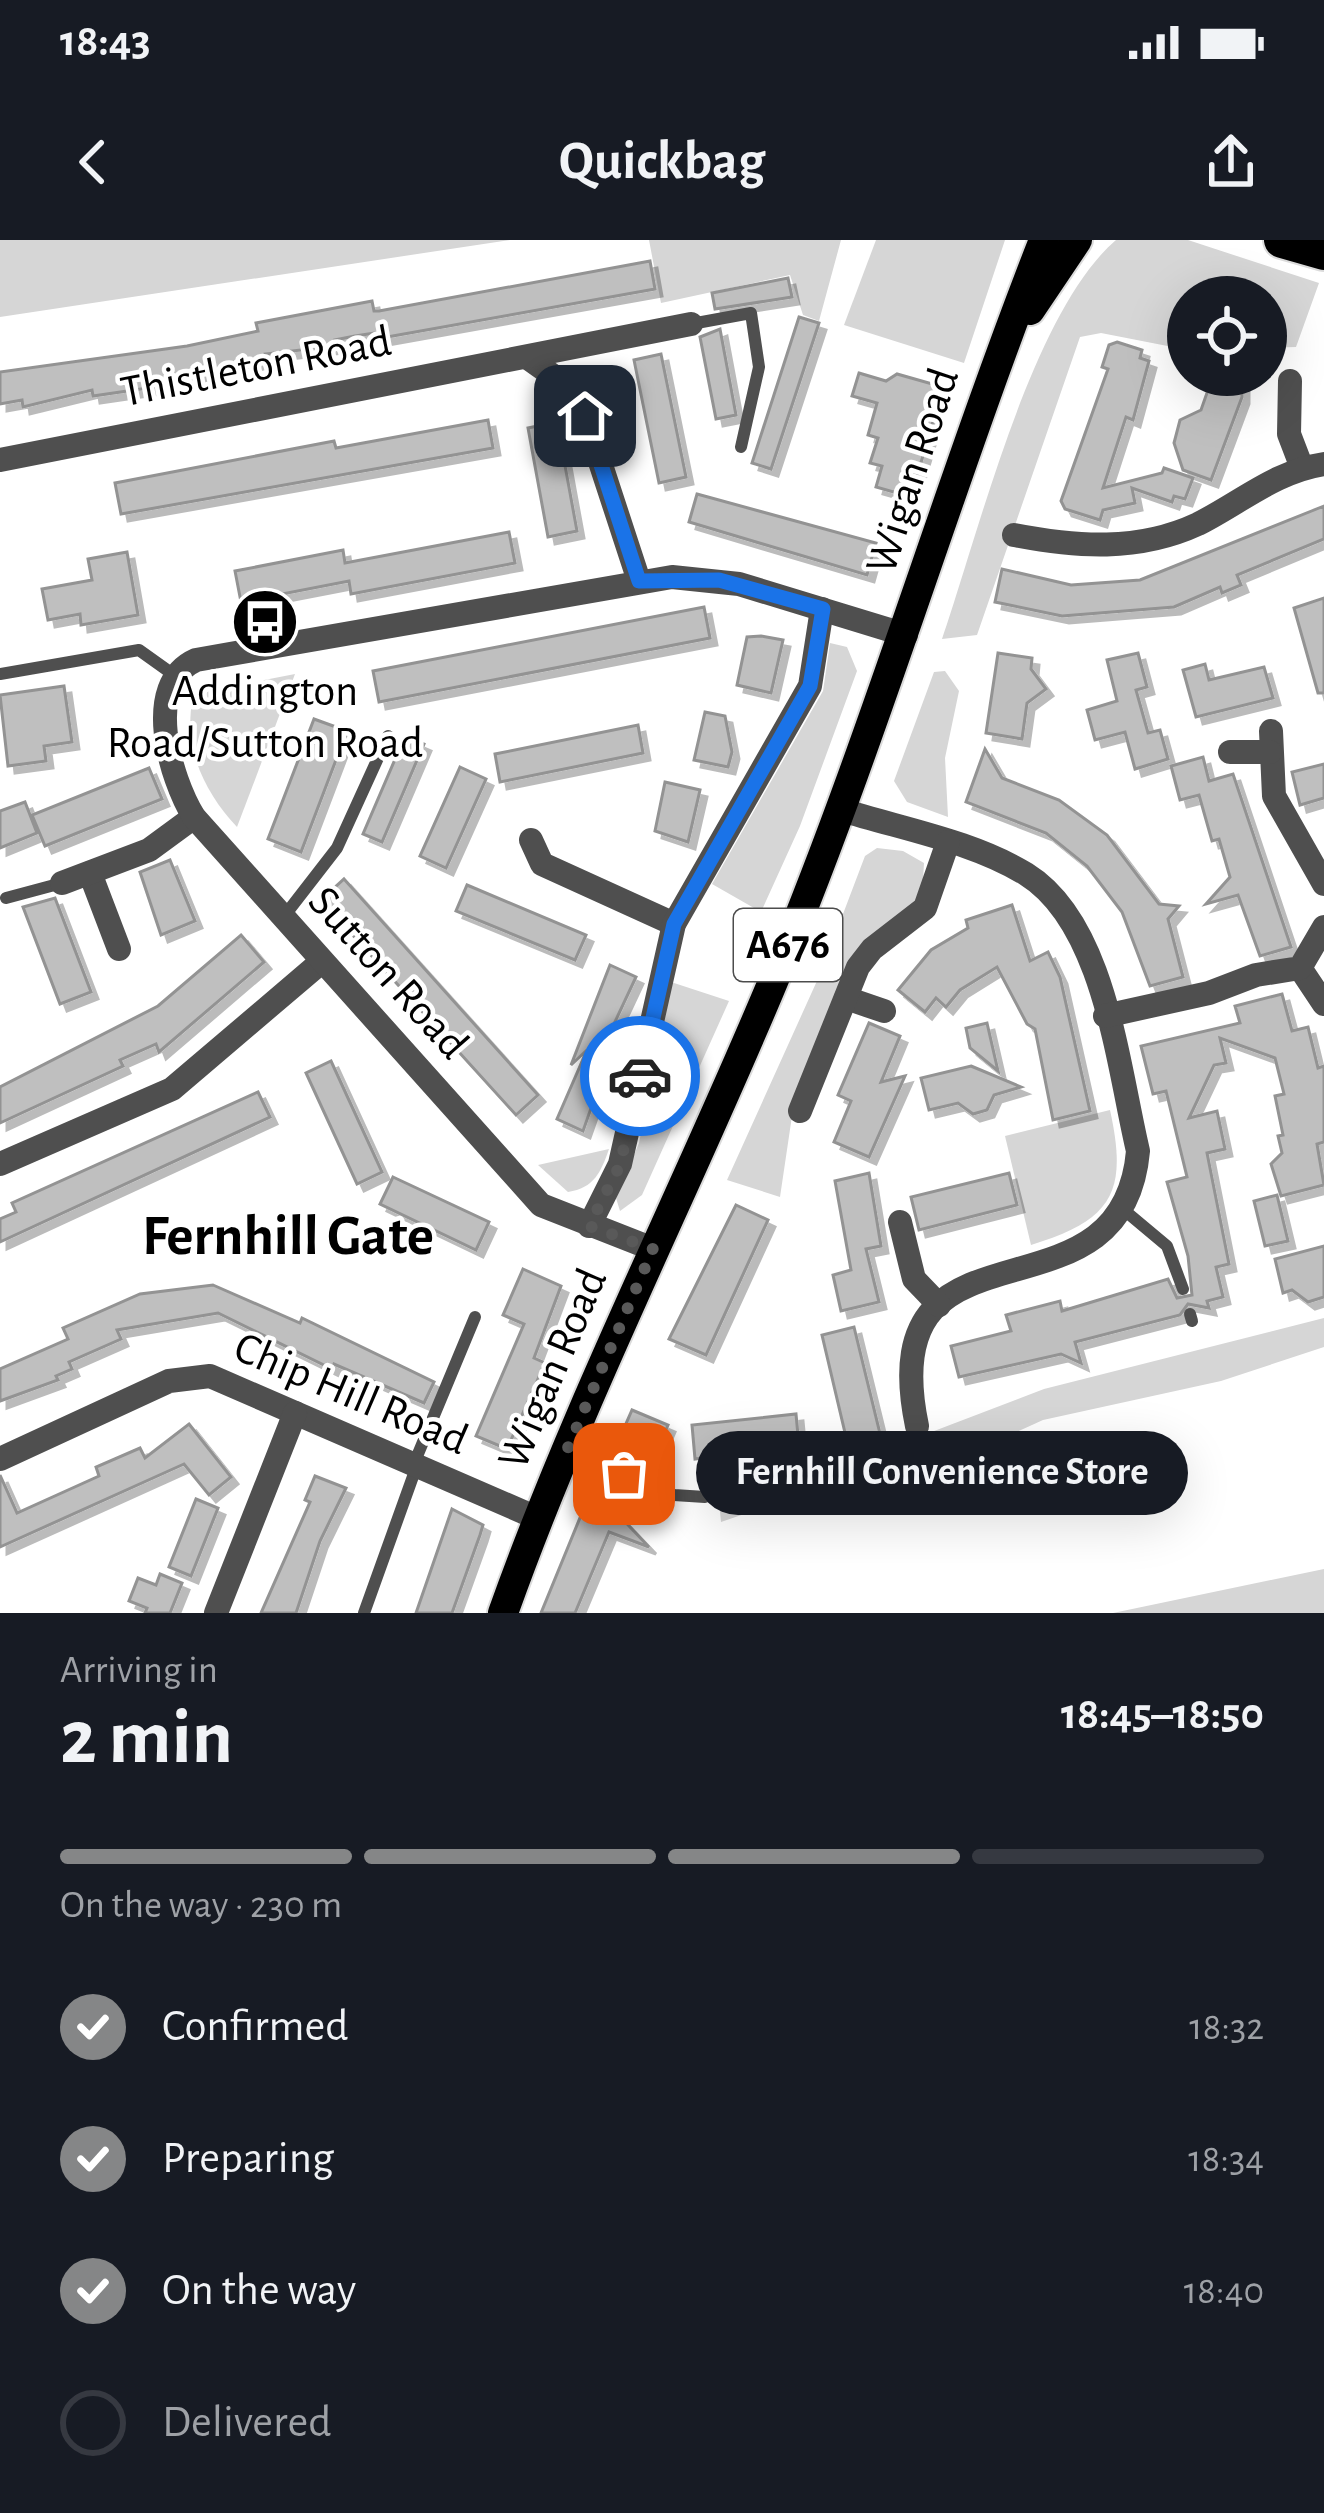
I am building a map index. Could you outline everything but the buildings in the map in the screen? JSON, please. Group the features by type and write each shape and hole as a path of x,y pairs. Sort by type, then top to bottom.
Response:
{"main road":[{"name":"Wigan Road","path":"503,1613 537,1518 767,995 842,810 999,356 1044,240"},
{"name":"Wigan Road","path":"999,356 1077,240"}],"street":[{"name":"Thistleton Road","path":"0,460 691,324"},
{"path":"528,358 566,385 585,416 639,581"},
{"path":"1014,535 1081,547 1156,538 1195,525 1313,466 1292,447 1276,415 1290,381"},
{"path":"174,675 196,660 358,635 639,581 719,580 906,635"},
{"path":"589,1226 620,1165 674,924 810,686 823,609"},
{"name":"Sutton Road","path":"174,675 165,701 172,761 194,817 541,1205 653,1249"},
{"path":"1230,752 1271,741 1278,809 1324,884"},
{"path":"842,810 948,842 1022,872 1053,899 1092,961 1138,1151 1136,1181 1124,1210 1083,1249 983,1276 939,1305 897,1378 917,1426"},
{"path":"62,883 161,844 194,817"},
{"path":"531,840 542,864 674,924"},
{"path":"800,1111 865,957 925,908 938,882 948,842"},
{"path":"90,873 119,949"},
{"path":"1300,968 1324,927"},
{"path":"0,1164 172,1089 320,963"},
{"path":"1106,1016 1209,993 1256,975 1300,968"},
{"path":"1300,968 1324,1004"},
{"path":"846,998 884,1011"},
{"path":"899,1222 897,1264 939,1305"},
{"name":"Chip Hill Road","path":"0,1459 188,1376 210,1376 537,1518"},
{"path":"216,1613 296,1413"}],"lane":[{"path":"691,324 751,313 759,367 741,447"},
{"path":"0,674 139,650 174,675"},
{"path":"282,919 337,848 388,736"},
{"path":"6,898 39,885 62,883"},
{"path":"1124,1210 1167,1246 1184,1289"},
{"path":"364,1613 475,1317"},
{"path":"567,1450 653,1487 686,1498 705,1497"},
{"path":"594,1497 640,1497 653,1487"}],"shaded area":[{"path":"0,240 510,240 0,317"},
{"path":"649,240 841,240 819,321 803,315 790,275 661,303"},
{"path":"876,240 1005,240 964,363 844,325"},
{"path":"1116,240 1188,240 1319,283 1296,347 1287,347 1287,276 1167,276 1167,346 1101,333 1080,337 977,635 942,639 1011,426 1059,318 1086,273"},
{"path":"830,643 847,647 857,671 800,826 761,912 712,884 823,691"},
{"path":"945,671 959,691 945,758 948,817 907,802 894,781 934,672"},
{"path":"295,674 237,827 215,800 194,754 192,702 209,691"},
{"path":"877,848 903,851 924,863 922,899 860,949 792,1116 780,1197 727,1180 821,972 865,856"},
{"path":"671,982 729,1001 642,1195 620,1211 616,1198 639,1143"},
{"path":"1110,1110 1117,1162 1108,1199 1080,1225 1031,1245 1005,1136"},
{"path":"609,1149 595,1178 568,1192 538,1165"},
{"path":"1324,1318 1324,1347 1221,1381 1043,1420 900,1485 768,1506 721,1522 717,1481 887,1449 1044,1389"},
{"path":"1324,1569 1324,1613 1113,1613"}],"way so far":[{"path":"624,1474 567,1450 653,1249 589,1226 620,1165 640,1076"}],"place":[{"name":"Addington Road/Sutton Road","path":"265,622"},
{"name":"Fernhill Convenience Store","path":"624,1474"}],"district":[{"name":"Fernhill Gate","path":"288,1236"}],"route":[{"path":"585,416 639,581 719,580 823,609 810,686 674,924 640,1076"}]}
